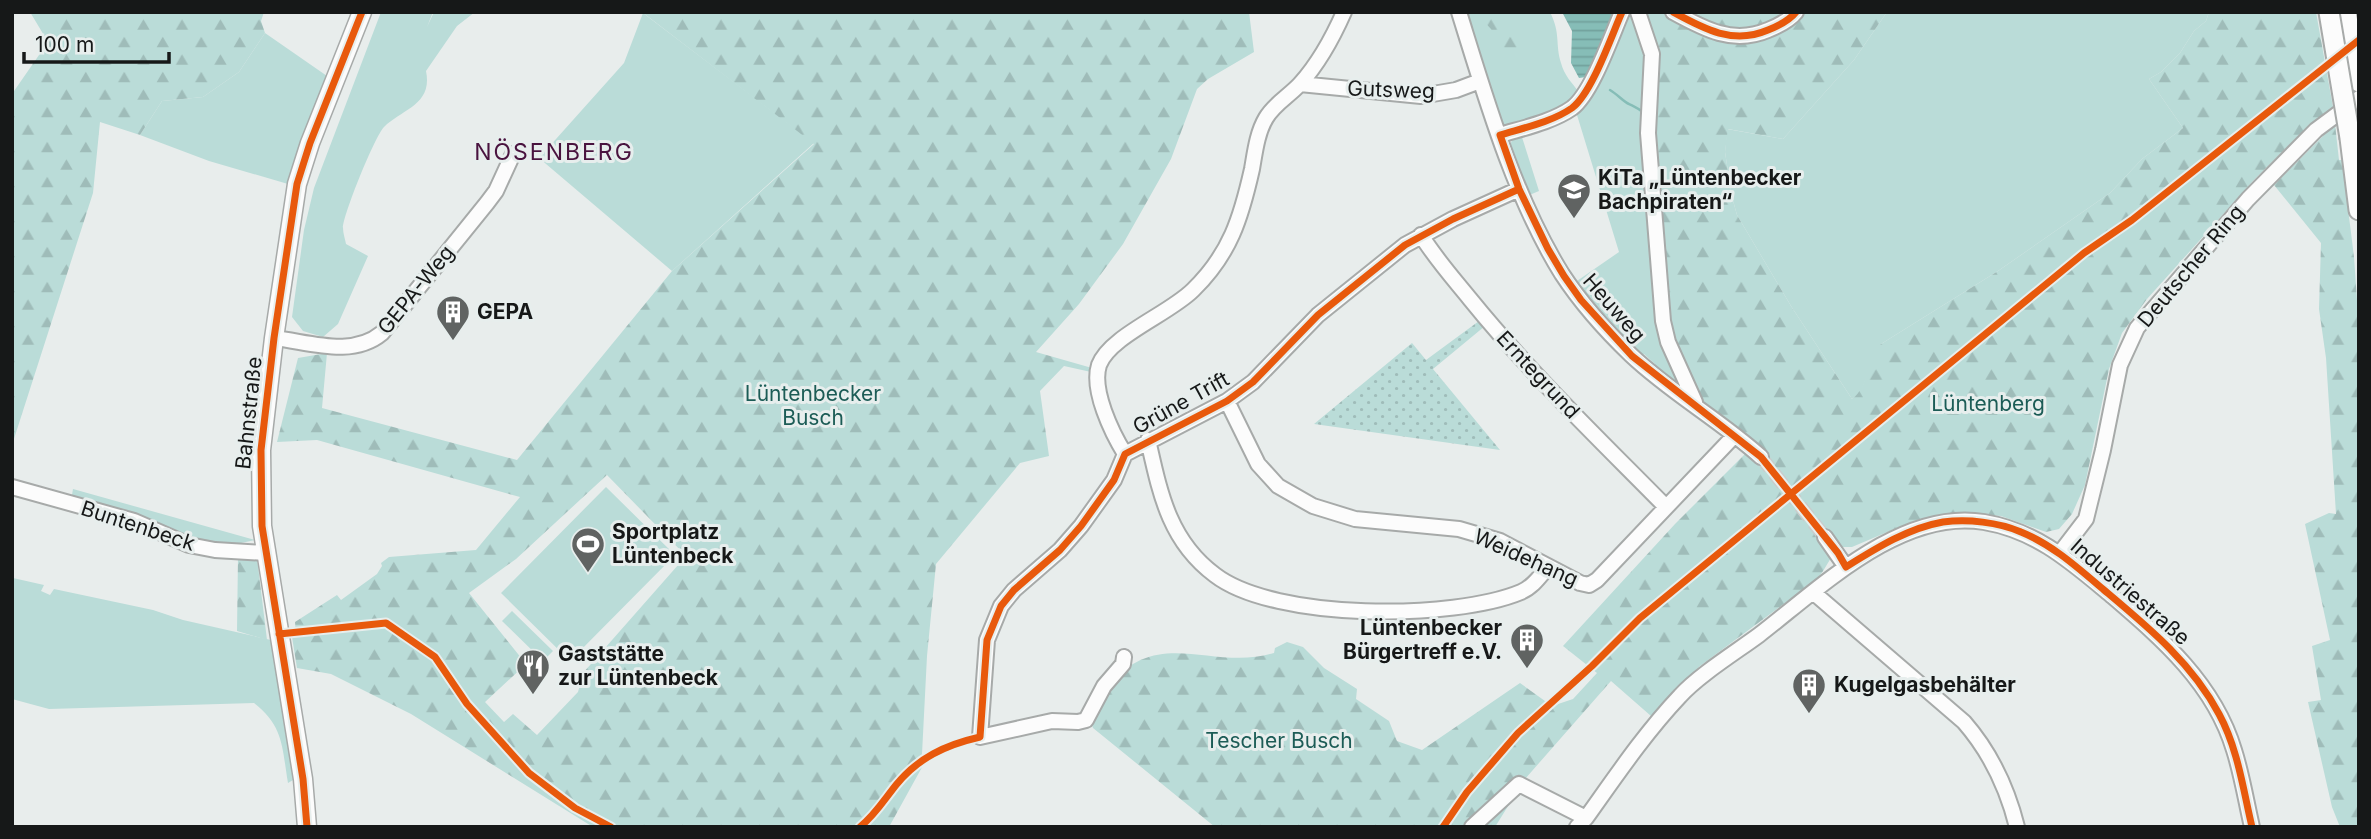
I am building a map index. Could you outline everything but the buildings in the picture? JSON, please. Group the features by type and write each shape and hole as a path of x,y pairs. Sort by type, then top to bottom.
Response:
{"highway":[{"path":"2329,12 2359,210"},
{"path":"2346,12 2359,82"}],"main road":[{"name":"Bahnstraße","path":"307,827 303,779 266,553 260,475 274,338 297,184 310,143 362,12"}],"street":[{"path":"1125,454 1113,435 1100,395 1097,381 1103,355 1113,345 1178,303 1219,261 1241,214 1260,131 1266,117 1300,84 1332,38 1344,12"},
{"name":"Heuweg","path":"1459,12 1480,81 1519,189 1564,276 1581,300 1632,356 1761,457"},
{"path":"1500,135 1561,114 1580,100 1593,79 1622,12"},
{"path":"1638,12 1652,54 1648,133 1663,321 1668,342 1697,406"},
{"path":"1673,12 1722,35 1739,38 1777,26 1796,12"},
{"name":"Gutsweg","path":"1300,84 1421,96 1456,90 1480,81"},
{"name":"Deutscher Ring","path":"2060,553 2086,519 2120,365 2137,328 2248,199 2316,130 2359,98"},
{"name":"GEPA-Weg","path":"274,338 350,348 373,341 485,206 496,191 513,154"},
{"name":"Grüne Trift","path":"1124,657 1123,664 1104,686 1086,720 1052,720 980,737 987,640 1001,606 1024,580 1060,550 1081,526 1114,480 1125,454 1227,401 1253,382 1318,315 1421,235 1519,189"},
{"name":"Erntegrund","path":"1421,235 1486,320 1521,359 1666,507"},
{"name":"Weidehang","path":"1227,401 1258,464 1278,486 1313,506 1355,519 1459,530 1500,541 1580,583 1589,584 1597,580 1734,436"},
{"path":"1149,440 1161,498 1177,534 1192,554 1216,576 1245,592 1298,605 1353,610 1423,610 1490,602 1523,592 1532,586 1548,567"},
{"name":"Buntenbeck","path":"12,487 134,521 189,545 215,550 266,553"},
{"name":"Industriestraße","path":"1472,827 1519,784 1582,822 1655,723 1682,693 1846,567 1913,530 1943,522 1982,522 2021,532 2060,553 2168,645 2201,685 2219,713 2234,749 2252,827"},
{"path":"1825,537 1846,567"},
{"path":"1814,593 1964,722 1980,740 1998,770 2011,802 2017,827"}],"green space":[{"path":"30,12 264,12 261,21 265,33 239,72 203,97 162,101 140,135 100,122 93,193 12,445 12,94 48,42"},
{"path":"381,12 433,12 427,27 434,12 475,12 457,26 426,71 427,82 421,99 384,127 374,145 343,228 346,244 368,256 338,324 323,337 303,331 292,317 304,230 314,188"},
{"name":"Lüntenbecker Busch","path":"642,12 1249,12 1254,52 1208,79 1197,89 1171,159 1123,244 1079,304 1036,352 1092,368 1091,372 1064,366 1040,391 1049,456 1020,463 936,564 927,656 922,754 926,760 889,827 593,827 411,714 331,674 297,668 292,637 296,636 295,622 337,595 341,600 377,574 381,563 389,557 476,550 520,497 317,440 277,442 298,358 327,353 322,408 517,460 672,271 814,144","holes":["607,475 686,556 583,673 578,692 537,735 513,714 504,722 485,702 526,664 469,593 516,559"]},
{"path":"1472,12 1550,12 1556,26 1562,67 1579,92 1545,113 1508,126 1502,123 1460,16"},
{"path":"1475,12 1500,12 1519,50 1513,57 1504,55 1491,29"},
{"path":"1627,12 1634,12 1648,54 1682,389 1652,368 1655,364 1644,354 1640,357 1624,342 1574,283 1619,252 1577,115"},
{"name":"Lüntenberg","path":"1641,12 1887,12 1854,60 1783,139 1728,129 1725,152 1737,215 1791,306 1852,399 1862,387 1876,350 1881,344 1998,271 2110,193 2142,159 2183,128 2149,79 2161,72 2180,53 2194,31 2206,21 2209,12 2316,12 2333,107 2299,135 2253,181 2147,299 2122,333 2109,369 2085,485 2072,514 2059,529 2046,532 2001,516 1955,513 1911,522 1852,547 1840,547 1816,580 1700,666 1651,716 1611,681 1525,779 1495,827 1215,827 1093,728 1090,720 1103,694 1127,668 1146,658 1166,654 1251,657 1274,653 1275,648 1287,642 1303,647 1324,668 1357,689 1356,699 1389,721 1397,741 1422,750 1520,683 1552,706 1573,699 1597,673 1563,646 1675,524 1748,451 1700,398 1672,345 1654,165 1656,73"},
{"path":"1887,12 2209,12 2206,21 2194,31 2180,53 2161,72 2149,79 2183,128 2142,159 2110,193 1998,271 1881,344 1860,393 1852,399 1791,306 1737,215 1725,152 1727,129 1783,139 1854,60"},
{"path":"643,13 814,143 672,271 539,158 624,63"},
{"path":"265,33 327,76 288,184 209,161 140,135 162,101 203,97 239,72"},
{"path":"2335,124 2354,257 2359,329 2359,827 2340,827 2332,807 2308,702 2321,700 2312,646 2330,640 2305,524 2329,513 2336,514 2326,358 2319,309 2321,243 2274,185"},
{"path":"1521,134 1539,191 1527,196 1510,145 1514,136"},
{"path":"1479,321 1485,326 1433,369 1500,450 1314,424 1412,343 1426,360"},
{"name":"Sportplatz Lüntenbeck","path":"606,487 675,555 570,661 501,593"},
{"path":"73,489 255,540 227,546 179,536 127,512 72,495"},
{"path":"238,556 257,558 267,640 237,631"},
{"path":"13,578 44,585 41,591 50,595 54,589 153,610 183,620 271,640 293,780 288,783 283,748 276,729 254,703 49,709 12,699"},
{"path":"512,611 553,651 543,661 502,621"}],"shaded area":[{"path":"1562,12 1614,12 1586,77 1579,78 1571,63 1572,31"}],"waterway":[{"path":"1610,90 1644,113"}],"tunnel":[{"path":"1761,457 1825,537"}],"cycle path":[{"path":"307,827 303,779 262,526 261,450 274,338 297,184 310,143 362,12"},
{"path":"1622,12 1600,64 1579,101 1556,117 1500,135 1519,189 1548,249 1581,300 1632,356 1761,457 1838,553 1846,567 1917,529 1943,522 1962,521 1983,522 2021,532 2044,543 2075,565 2137,618 2196,678 2226,727 2252,827"},
{"path":"1673,12 1707,29 1743,36 1776,27 1796,12"},
{"path":"1443,827 1467,792 1518,733 1640,618 2084,253 2132,220 2359,40"},
{"path":"860,827 913,767 955,744 980,737 987,640 1001,606 1014,590 1060,550 1081,526 1114,480 1125,454 1227,401 1253,382 1318,315 1405,245 1453,219 1519,189"},
{"path":"279,634 386,623 435,657 467,704 529,773 575,808 611,827"}],"place":[{"name":"KiTa „Lüntenbecker Bachpiraten“","path":"1574,220"},
{"name":"GEPA","path":"453,342"},
{"name":"Sportplatz Lüntenbeck","path":"588,574"},
{"name":"Lüntenbecker Bürgertreff e.V.","path":"1527,670"},
{"name":"Gaststätte zur Lüntenbeck","path":"533,696"},
{"name":"Kugelgasbehälter","path":"1809,715"}],"district":[{"name":"NÖSENBERG","path":"554,152"}],"park label":[{"name":"Tescher Busch","path":"1279,741"}]}
